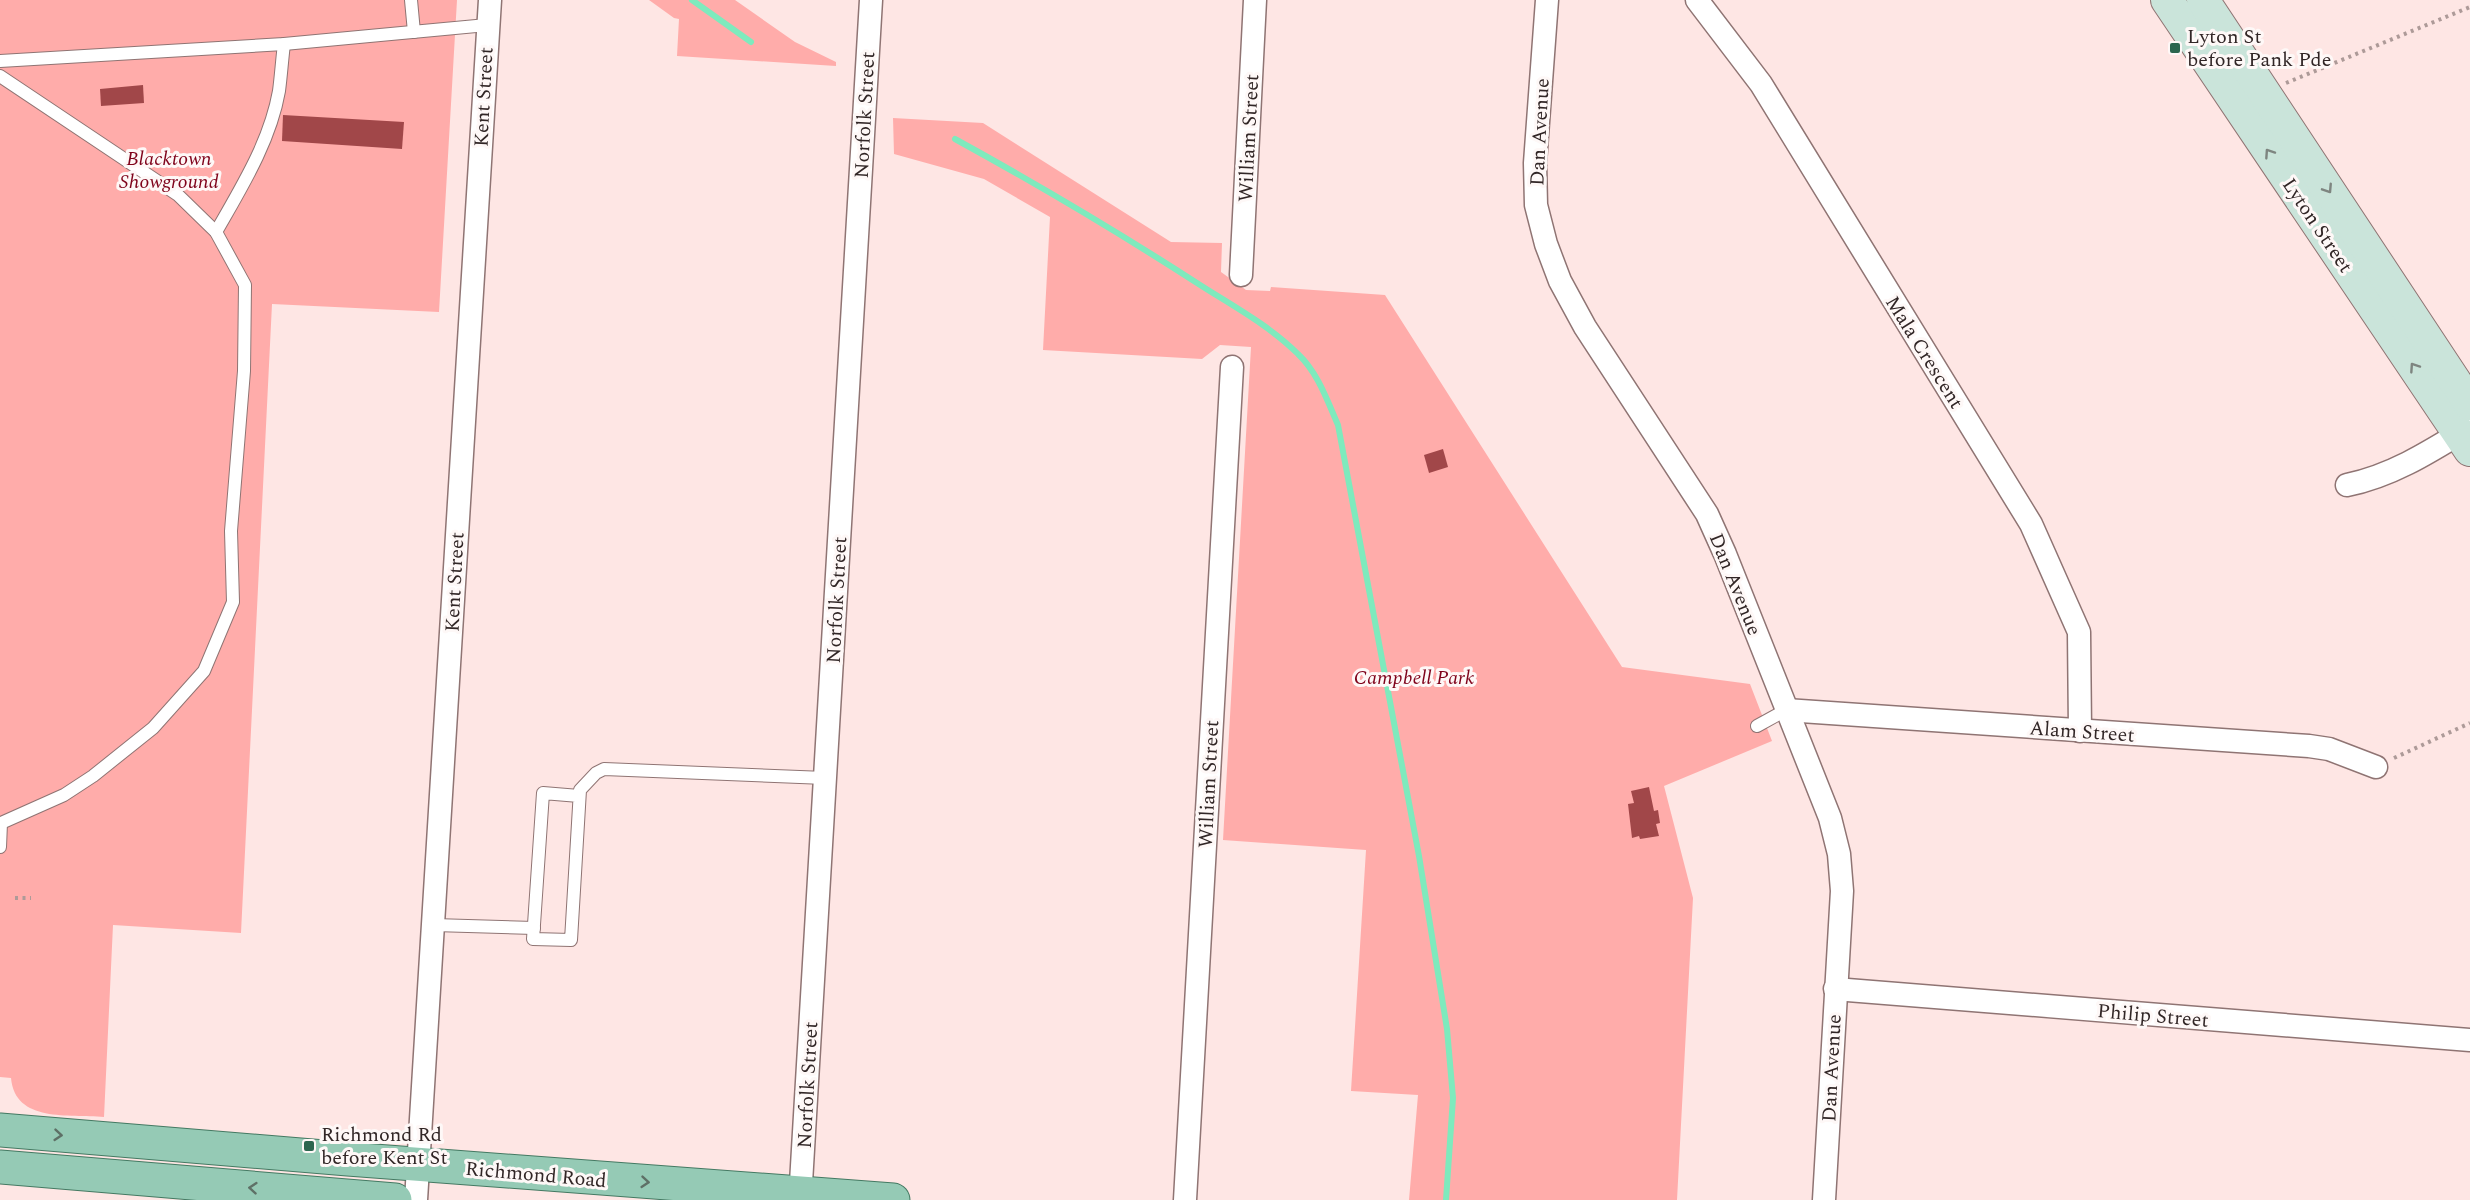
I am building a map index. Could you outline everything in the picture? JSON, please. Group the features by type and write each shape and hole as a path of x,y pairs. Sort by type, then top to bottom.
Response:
{"main road":[{"name":"Lyton Street","path":"2167,0 2459,393"},
{"name":"Lyton Street","path":"2203,0 2459,393 2466,437"},
{"name":"Richmond Road","path":"0,1131 800,1197 893,1200"},
{"path":"0,1167 396,1200"}],"street":[{"name":"Kent Street","path":"396,1200 419,1164 490,0"},
{"name":"Norfolk Street","path":"800,1197 871,0"},
{"name":"William Street","path":"1241,275 1255,0"},
{"name":"Dan Avenue","path":"1547,0 1535,163 1536,205 1546,244 1560,281 1585,327 1707,514 1830,818 1839,854 1842,891 1824,1200"},
{"name":"Mala Crescent","path":"1697,0 1761,84 2031,524 2079,632 2080,731"},
{"name":"William Street","path":"1185,1200 1232,367"},
{"path":"2347,485 2377,477 2466,437"},
{"name":"Alam Street","path":"1786,710 2309,746 2329,749 2376,767"},
{"name":"Philip Street","path":"1836,989 2470,1040"},
{"path":"396,1200 419,1164"}],"lane":[{"path":"411,0 414,32"},
{"path":"0,61 284,44 487,25"},
{"path":"216,232 249,175 268,130 279,92 284,44"},
{"path":"0,76 177,195 216,232 245,285 244,371 231,531 233,602 204,671 153,728 93,776 64,795 1,823 0,847"},
{"path":"1756,726 1786,710"},
{"path":"579,795 543,793 533,939 571,940 579,795 582,787 596,773 604,769 825,778"},
{"path":"434,925 534,928"}],"path":[{"path":"2286,83 2470,7"},
{"path":"2376,767 2470,723"},
{"path":"15,898 31,898"}],"green space":[{"name":"Blacktown Showground","path":"0,0 457,0 439,312 272,304 241,933 113,925 104,1117 60,1115 33,1109 22,1103 15,1092 11,1078 0,1077"},
{"path":"649,0 735,0 795,42 836,62 836,66 677,56 679,19 674,18"},
{"name":"Campbell Park","path":"893,118 983,123 1171,242 1222,243 1221,272 1246,290 1270,291 1271,287 1385,295 1622,667 1750,684 1772,741 1664,786 1693,898 1677,1200 1409,1200 1418,1095 1351,1091 1366,850 1223,840 1251,347 1220,345 1202,359 1043,350 1050,217 984,179 894,154"}],"building":[{"path":"143,85 144,103 101,106 100,89"},
{"path":"283,115 404,122 402,149 282,141"},
{"path":"1443,449 1448,467 1429,473 1424,455"},
{"path":"1649,787 1654,811 1658,810 1660,823 1656,824 1659,836 1632,838 1628,804 1634,803 1631,791"}],"waterway":[{"path":"692,0 751,42"},
{"path":"955,139 1107,227 1262,325 1305,361 1326,397 1338,425 1419,856 1447,1029 1453,1098 1446,1200"}],"place":[{"name":"Lyton St before Pank Pde","path":"2175,48"},
{"name":"Richmond Rd before Kent St","path":"309,1146"}]}
